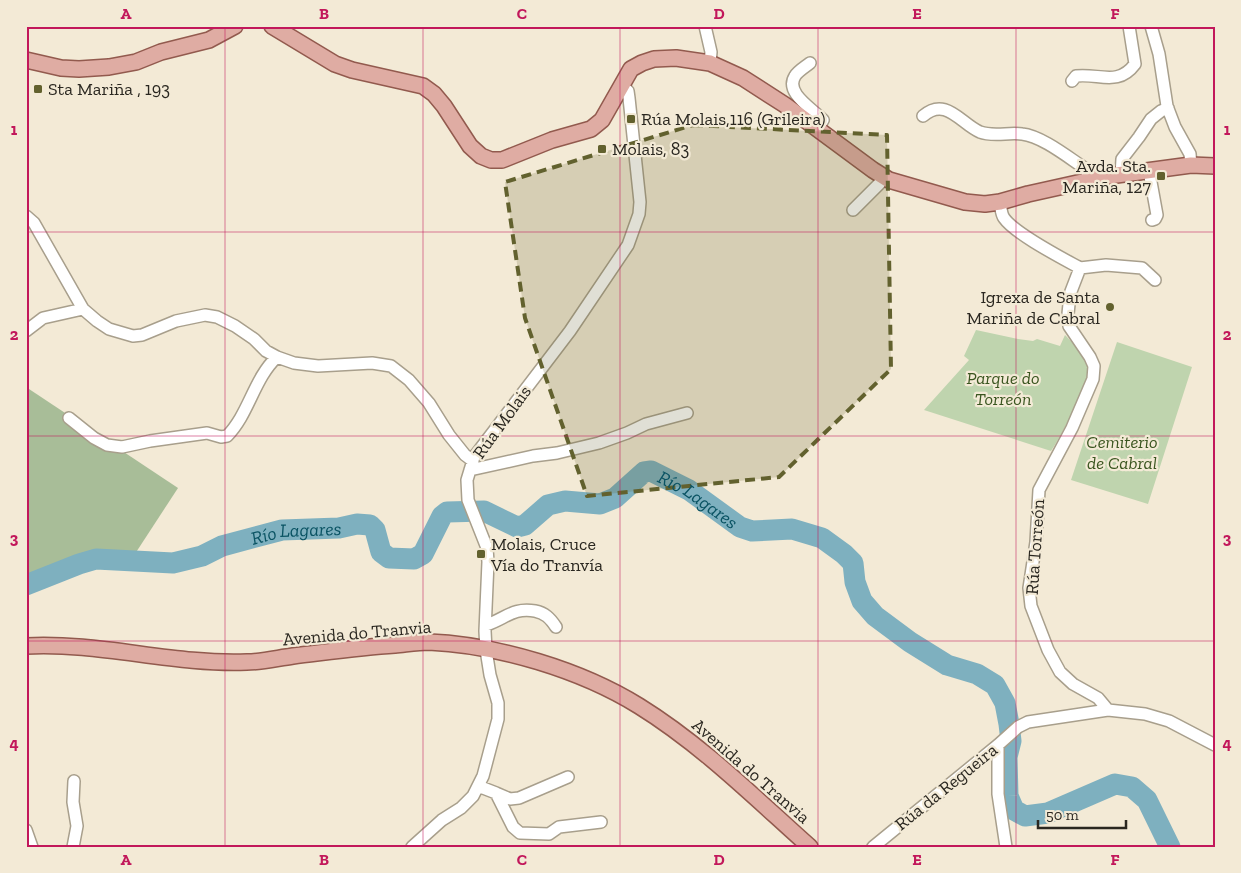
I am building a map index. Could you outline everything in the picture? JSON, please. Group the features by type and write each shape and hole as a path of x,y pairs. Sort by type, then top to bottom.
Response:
{"main road":[{"path":"26,60 61,68 79,69 127,64 161,52 209,40 235,26"},
{"path":"272,26 335,64 352,70 423,86 434,94 444,106 470,146 481,156 492,160 502,160 552,140 591,129 602,120 631,69 642,63 654,60 676,58 710,62 757,86 818,128 873,170 890,180 965,202 985,204 1000,202 1121,175 1191,165 1215,166"},
{"name":"Avenida do Tranvia","path":"26,646 49,645 110,650 220,662 248,662 428,642 465,646 514,655 584,678 638,705 665,723 714,762 810,847"}],"street":[{"path":"705,26 711,52 710,62"},
{"path":"1072,82 1076,76 1109,78 1122,76 1129,72 1135,64 1130,26"},
{"path":"1151,26 1159,54 1168,108 1175,127 1190,154 1191,165"},
{"path":"810,63 796,74 792,86 794,94 823,120 818,128"},
{"name":"Rúa Molais","path":"412,847 442,820 461,808 474,796 483,776 498,719 498,703 490,675 486,650 487,548 468,500 467,480 474,457 570,330 628,245 635,229 640,202 628,91 621,85"},
{"path":"1121,175 1122,159 1151,119 1168,108"},
{"path":"923,116 930,110 944,109 980,132 1024,134 1038,138 1086,169 1089,181"},
{"path":"1149,171 1157,215 1152,220"},
{"path":"853,210 880,183 884,176"},
{"path":"1000,202 1004,217 1012,225 1039,245 1080,268 1106,265 1142,268 1155,280"},
{"path":"26,216 34,223 83,309 97,322 109,329 133,336 142,335 176,321 206,315 217,317 235,326 254,339 266,351 294,363 318,366 372,363 391,366 409,380 429,403 471,466 557,453 599,443 646,424 687,413"},
{"name":"Rúa Torreón","path":"1080,268 1070,294 1069,326 1090,357 1094,366 1093,379 1072,428 1039,490 1036,542 1029,588 1031,606 1048,650 1060,672 1073,684 1098,698 1108,710"},
{"path":"26,331 43,318 83,309"},
{"path":"69,418 94,438 107,445 122,447 207,433 221,437 227,436 252,397 269,365 277,357"},
{"path":"486,625 514,612 526,609 546,615 556,627"},
{"path":"1108,710 1145,714 1169,721 1215,745"},
{"name":"Rúa da Regueira","path":"872,847 998,745 1018,726 1028,722 1108,710"},
{"path":"998,745 998,794 1006,847"},
{"path":"478,786 510,799 519,798 568,777"},
{"path":"73,847 77,826 73,802 74,781"},
{"path":"496,793 513,827 520,833 549,834 559,827 601,822"},
{"path":"26,830 32,847"}],"highlighted area":[{"path":"693,125 887,135 891,369 779,477 587,496 525,318 505,182"}],"green space":[{"name":"Parque do Torreón","path":"976,330 1018,339 1033,341 1037,339 1060,346 1065,335 1084,357 1088,366 1085,383 1051,451 924,410 969,360 964,356"},
{"name":"Cemiterio de Cabral","path":"1117,342 1192,367 1148,504 1071,480"},
{"path":"26,387 178,488 131,560 26,577"}],"waterway":[{"name":"Río Lagares","path":"26,585 96,559 173,563 202,556 222,546 282,530 339,528 357,524 370,525 375,530 381,552 389,558 414,559 423,554 442,516 447,512 484,511 517,527 525,525 548,505 565,501 600,504 615,498 644,472 651,471 689,490 740,527 752,531 792,529 822,538 853,563 855,582 862,601 875,616 910,642 947,665 977,674 995,685 1005,703 1009,724 1011,741 1007,757 1008,796 1014,810 1025,816 1048,813 1115,784 1132,787 1147,800 1170,847"}],"place":[{"name":"Sta Mariña , 193","path":"38,89"},
{"name":"Rúa Molais,116 (Grileira)","path":"631,119"},
{"name":"Molais, 83","path":"602,149"},
{"name":"Avda. Sta. Mariña, 127","path":"1161,176"},
{"name":"Igrexa de Santa Mariña de Cabral","path":"1110,307"},
{"name":"Molais, Cruce Vía do Tranvía","path":"481,554"}]}
